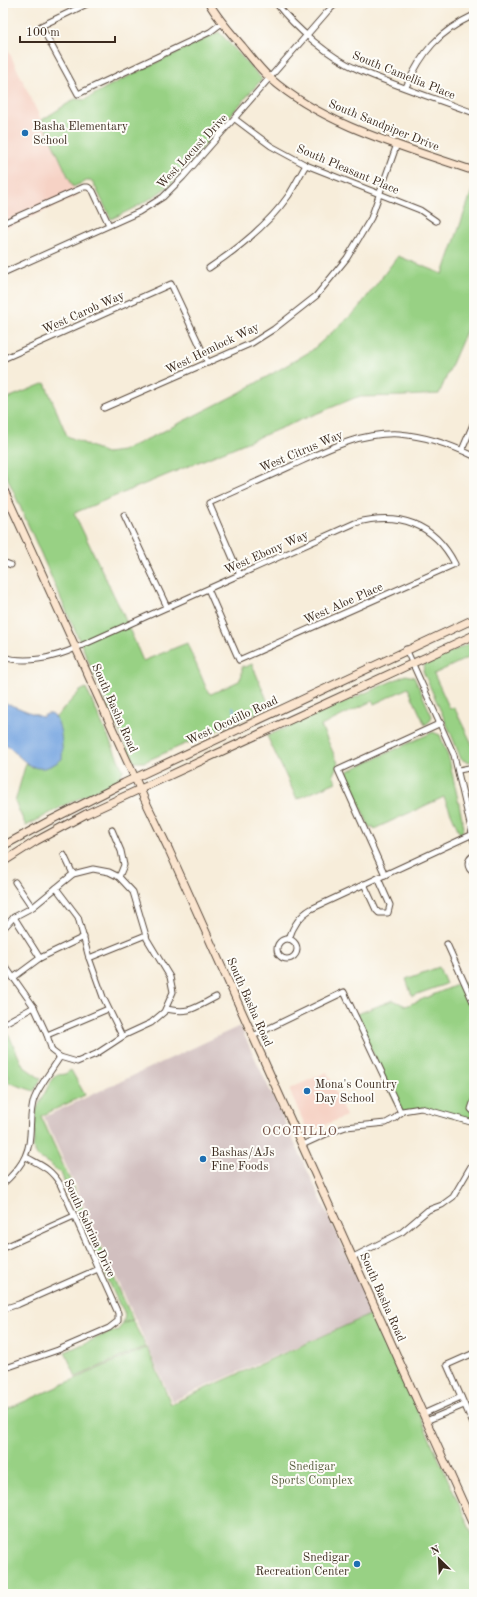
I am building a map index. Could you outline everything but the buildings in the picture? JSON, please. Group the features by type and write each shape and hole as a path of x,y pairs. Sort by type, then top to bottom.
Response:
{"street":[{"path":"89,3 41,26 78,94 210,32 222,23"},
{"name":"South Sandpiper Drive","path":"209,3 222,23 270,78 301,100 328,116 397,144 474,171"},
{"name":"South Camellia Place","path":"276,3 295,25 307,35 328,52 358,70 474,113"},
{"name":"West Locust Drive","path":"3,273 139,212 163,197 183,177 307,35 337,3"},
{"path":"406,87 417,63 437,39 448,30 474,15"},
{"name":"South Pleasant Place","path":"235,119 271,146 306,165 420,210 436,221"},
{"name":"West Hemlock Way","path":"104,408 252,343 274,329 316,296 347,258 360,238 380,194 397,144"},
{"path":"209,268 261,228 288,195 306,165"},
{"path":"3,223 84,187 88,187 93,191 109,225"},
{"name":"West Carob Way","path":"4,356 171,284 208,363"},
{"path":"462,450 474,422"},
{"name":"West Citrus Way","path":"240,575 209,503 339,444 359,438 398,434 437,442 462,450 474,456"},
{"name":"South Basha Road","path":"3,488 169,850 474,1527"},
{"path":"124,515 167,607"},
{"name":"West Ebony Way","path":"3,657 11,659 53,657 355,523 382,518 397,519 420,527 434,535 450,554 455,564"},
{"path":"3,562 11,565"},
{"name":"West Aloe Place","path":"208,589 239,660 455,564"},
{"name":"West Ocotillo Road","path":"3,846 46,822 135,778 474,619"},
{"name":"West Ocotillo Road","path":"3,862 36,841 140,789 474,635"},
{"path":"406,650 452,747 459,770 474,842"},
{"path":"385,875 338,770 441,723"},
{"path":"459,770 474,767"},
{"path":"112,830 122,851 124,865 119,878"},
{"path":"289,939 295,923 307,912 472,834"},
{"path":"64,855 73,874"},
{"path":"474,855 469,859 468,865 470,871 474,873"},
{"path":"3,928 14,917 32,907 73,874 93,869 109,872 119,878 133,892 146,935 170,977 172,992 166,1009 151,1023 122,1036 96,1054 77,1062 60,1057 52,1051 47,1035 34,1007 3,963"},
{"path":"364,884 376,910 379,913 388,913 390,905 378,878"},
{"path":"15,882 32,907"},
{"path":"56,888 78,917 90,958 108,1009 122,1036"},
{"path":"14,917 40,958"},
{"path":"90,958 146,935"},
{"path":"13,978 40,958 84,937"},
{"path":"289,939 295,942 297,949 295,955 286,959 280,956 277,947 283,940 289,939"},
{"path":"447,944 474,1004"},
{"path":"253,1036 344,992 401,1113"},
{"path":"166,1009 180,1012 188,1011 216,997"},
{"path":"3,1024 34,1007"},
{"path":"47,1035 108,1009"},
{"path":"3,1184 18,1171 26,1157 30,1137 30,1116 35,1098 60,1057"},
{"path":"474,1100 471,1109 474,1112"},
{"path":"302,1145 346,1127 386,1123 401,1113 420,1108 474,1122"},
{"name":"South Sabrina Drive","path":"3,1369 58,1350 109,1328 118,1321 118,1313 60,1184 53,1173 46,1167 26,1157"},
{"path":"352,1257 402,1232 428,1210 442,1205 453,1197 474,1161"},
{"path":"3,1248 35,1235 74,1216"},
{"path":"3,1309 19,1304 98,1269"},
{"path":"474,1353 447,1365 474,1426"},
{"path":"423,1414 461,1397"},
{"path":"447,1403 451,1411"},
{"path":"426,1421 464,1405"}],"shaded area":[{"name":"Basha Elementary School","path":"3,39 77,196 3,230"},
{"path":"240,1026 374,1313 172,1401 44,1117"},
{"path":"327,1072 346,1116 308,1132 289,1089"}],"green space":[{"path":"219,32 262,79 172,183 143,203 111,219 93,182 89,180 73,187 42,120 75,99 85,100 105,88"},
{"path":"474,185 474,313 439,394 357,397 74,513 123,614 143,661 187,643 208,692 211,694 239,681 242,675 242,666 246,667 252,664 270,707 144,762 134,762 3,468 3,400 45,383 67,436 106,453 122,451 239,393 311,351 356,311 398,256 443,274"},
{"path":"474,641 474,655 434,674 450,709 454,707 474,748 474,761 467,762 461,759 423,671 425,664"},
{"path":"406,675 414,677 432,716 430,721 425,725 408,688 374,704 372,701 321,726 338,763 333,775 336,782 297,799 267,736"},
{"path":"86,688 123,770 119,780 65,805 26,826 15,802 26,763 32,768 57,720 55,718 80,691"},
{"path":"433,732 440,735 449,759 464,827 462,832 460,834 444,797 374,829 373,826 370,828 346,775 348,771"},
{"path":"439,967 446,984 412,996 406,979"},
{"path":"464,982 474,1004 474,1123 421,1108 401,1113 355,1015 393,1000 406,1006"},
{"path":"6,1029 23,1066 41,1079 34,1091 7,1082 9,1075 3,1073 3,1030"},
{"path":"71,1070 85,1095 41,1116 133,1320 123,1323 125,1315 124,1311 119,1304 61,1174 37,1156 33,1148 37,1108 52,1079 57,1075 65,1074"},
{"name":"Snedigar Sports Complex","path":"374,1313 474,1538 474,1594 3,1594 3,1411 147,1347 171,1404"},
{"path":"132,1320 146,1346 76,1377 65,1352 118,1330 122,1325"}],"water":[{"path":"3,702 42,717 49,714 54,716 60,729 62,759 44,768 36,768 24,761 3,742"}],"waterway":[{"path":"233,707 237,718"}],"place":[{"name":"Basha Elementary School","path":"25,133"},
{"name":"Mona's Country Day School","path":"307,1091"},
{"name":"Bashas/AJs Fine Foods","path":"203,1159"},
{"name":"Snedigar Recreation Center","path":"357,1564"}],"district":[{"name":"OCOTILLO","path":"300,1130"}]}
